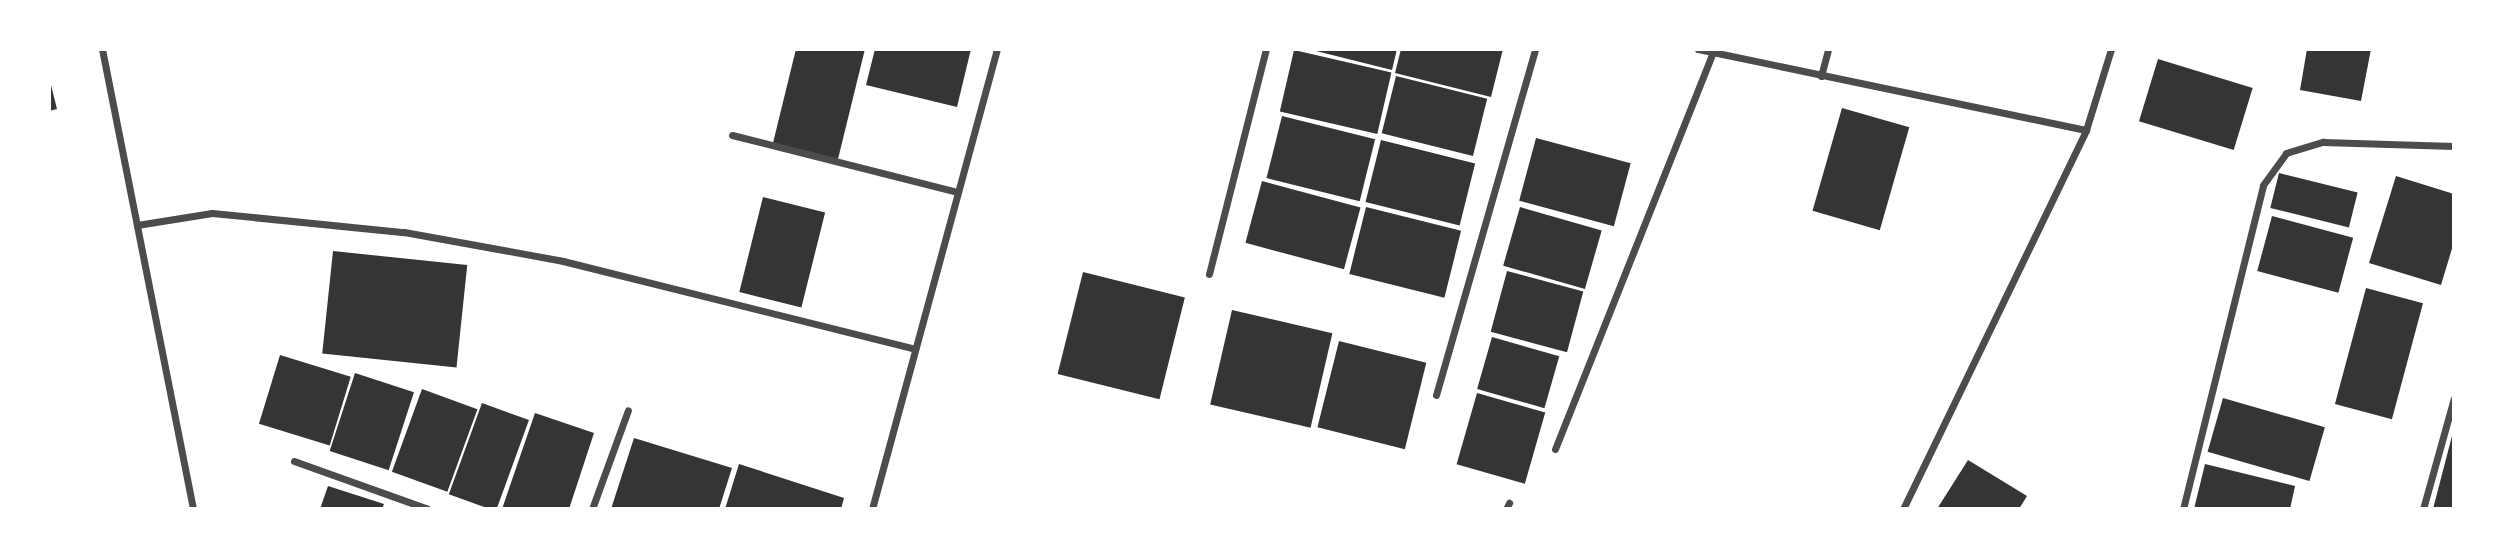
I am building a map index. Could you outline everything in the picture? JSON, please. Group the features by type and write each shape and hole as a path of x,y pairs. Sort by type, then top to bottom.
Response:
{"street":[{"path":"102,49 193,509"},
{"path":"872,509 997,49"},
{"path":"1209,274 1266,49"},
{"path":"1436,395 1535,49"},
{"path":"1698,49 2086,130"},
{"path":"1821,76 1828,49"},
{"path":"1903,509 2086,130 2111,49"},
{"path":"1555,449 1713,52"},
{"path":"732,135 958,192"},
{"path":"2183,509 2263,185 2286,153 2323,142 2454,146"},
{"path":"137,225 212,213 404,232 563,261 915,349"},
{"path":"2423,509 2454,398"},
{"path":"592,509 628,410"},
{"path":"295,461 428,509"}],"building":[{"path":"796,49 865,49 838,159 773,143"},
{"path":"875,49 971,49 957,107 866,85"},
{"path":"1308,49 1397,49 1392,70"},
{"path":"1401,49 1503,49 1491,97 1395,73"},
{"path":"2307,49 2371,49 2361,101 2300,90"},
{"path":"1294,50 1391,72 1377,134 1280,111"},
{"path":"2158,59 2253,88 2234,150 2139,121"},
{"path":"1396,76 1487,99 1473,156 1382,133"},
{"path":"49,77 57,109 49,111"},
{"path":"1842,108 1909,127 1880,230 1813,211"},
{"path":"1282,116 1375,139 1360,201 1267,178"},
{"path":"1536,138 1631,163 1614,226 1519,201"},
{"path":"1381,140 1475,163 1460,226 1366,202"},
{"path":"2279,173 2358,193 2349,228 2270,208"},
{"path":"2396,176 2454,194 2454,242 2441,285 2369,263"},
{"path":"1262,181 1361,207 1344,269 1245,243"},
{"path":"763,197 825,212 801,308 739,292"},
{"path":"1366,207 1461,231 1444,298 1349,274"},
{"path":"1520,207 1602,230 1585,289 1503,266"},
{"path":"2272,216 2353,238 2338,293 2257,271"},
{"path":"333,251 467,265 456,368 322,353"},
{"path":"1507,271 1583,291 1567,352 1491,332"},
{"path":"1083,272 1185,297 1159,399 1058,374"},
{"path":"2366,288 2423,303 2392,419 2335,404"},
{"path":"1232,310 1332,333 1311,428 1210,405"},
{"path":"1492,337 1559,356 1544,408 1477,389"},
{"path":"1339,341 1426,363 1405,449 1317,427"},
{"path":"280,355 351,377 330,445 259,424"},
{"path":"355,373 414,392 389,470 330,451"},
{"path":"422,389 477,409 447,492 392,472"},
{"path":"1477,393 1545,413 1525,484 1457,464"},
{"path":"2223,398 2325,427 2309,481 2208,452"},
{"path":"482,403 529,420 497,509 449,494"},
{"path":"535,413 594,433 569,509 502,509"},
{"path":"2453,432 2454,509 2433,509"},
{"path":"634,438 732,468 719,509 611,509"},
{"path":"1968,460 2027,496 2019,509 1937,509"},
{"path":"739,464 844,498 841,509 725,509"},
{"path":"2205,464 2295,486 2290,509 2194,509"},
{"path":"328,486 384,504 382,509 320,509"}]}
